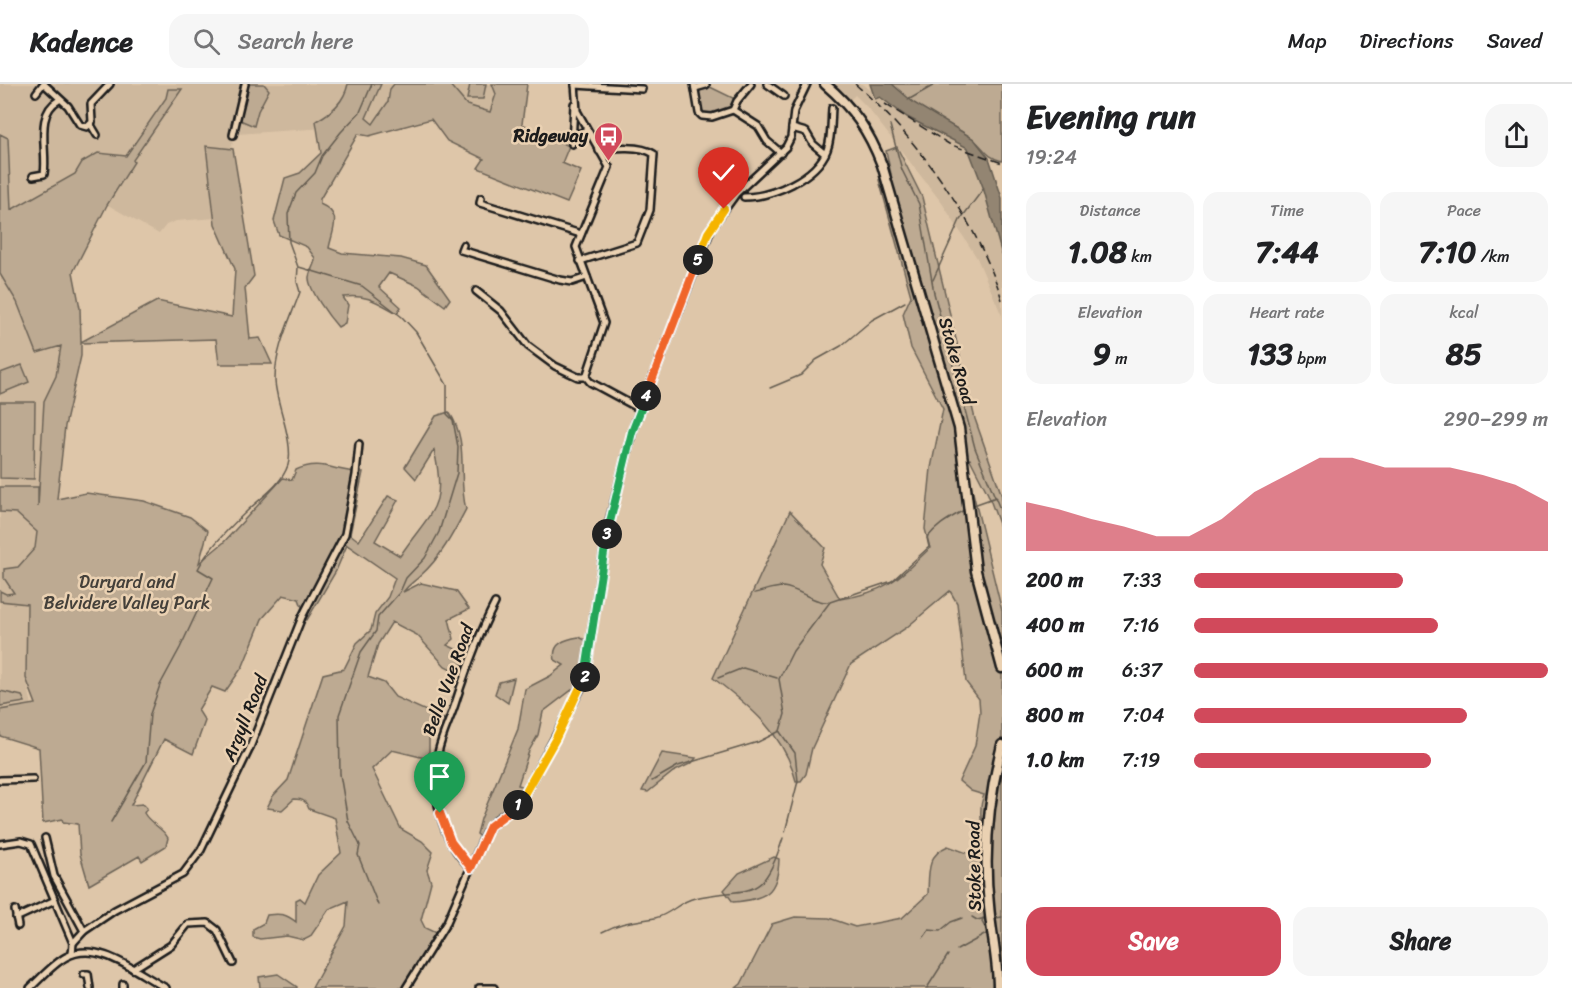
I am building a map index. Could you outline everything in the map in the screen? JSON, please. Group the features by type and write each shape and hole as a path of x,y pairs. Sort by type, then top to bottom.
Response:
{"main road":[{"name":"Stoke Road","path":"825,84 856,113 873,140 933,334 959,428 976,571 1002,668"},
{"name":"Stoke Road","path":"998,988 988,904 988,838 991,793 1002,745"}],"street":[{"path":"36,93 44,84 70,108 80,125 87,127 91,125"},
{"path":"233,135 245,84"},
{"path":"706,85 694,86 699,113 702,116 712,117 733,110 737,101 752,84"},
{"path":"767,84 784,96"},
{"path":"406,988 447,922 490,826 519,804 584,682 608,525 640,409 708,233 736,194 781,153 792,128 794,111 807,84"},
{"path":"97,135 91,125 91,104 112,85"},
{"path":"572,144 575,85 642,88"},
{"path":"33,176 44,174 48,151 44,119 48,109 59,100"},
{"path":"575,103 586,130 609,167 576,247 604,323 586,377"},
{"path":"744,196 771,192 788,185 819,164 828,147 832,108"},
{"path":"733,110 758,126 767,141 781,153"},
{"path":"792,128 806,132 813,144 825,154"},
{"path":"572,131 579,134 586,130"},
{"path":"580,261 637,243 650,210 654,153 648,150 632,149 599,151"},
{"path":"480,202 581,234"},
{"path":"461,250 569,282 587,277"},
{"path":"474,301 478,293 501,311 519,338 536,352 566,372 578,377 586,377"},
{"path":"586,377 590,382 640,409"},
{"name":"Argyll Road","path":"73,943 84,931 130,902 179,877 201,850 249,750 302,617 345,534 354,487 358,444"},
{"name":"Belle Vue Road","path":"471,868 451,842 444,825 438,802 437,763 443,734 474,647 495,603"},
{"path":"0,780 33,779"},
{"path":"45,838 54,876 84,931"},
{"path":"0,844 21,841 31,844 73,943 72,954"},
{"path":"16,918 55,900"},
{"path":"15,910 18,926"},
{"path":"133,969 171,945 188,924 194,922 208,922 217,930 233,963"},
{"path":"30,988 62,959 72,954 96,953 133,969 166,988"},
{"path":"84,974 88,974 90,988"},
{"path":"479,988 494,988"}],"shaded area":[{"path":"0,84 527,84 524,117 485,159 447,141 431,119 369,136 353,133 355,126 236,134 223,171 216,218 176,221 166,225 159,234 108,205 93,207 62,250 64,366 49,414 28,608 26,678 37,728 0,733"},
{"path":"832,84 862,84 873,93 875,99 880,97 907,117 968,148 983,187 1002,255 1002,316 977,258 942,203 867,107 855,95 849,101"},
{"path":"870,84 892,84 914,103 974,139 989,158 1002,198 1002,255 983,187 968,148 907,117 880,97 875,99"}],"green space":[{"path":"249,84 264,84 269,90 258,111 254,126 240,120"},
{"path":"348,84 381,84 366,118 373,124 388,102 390,89 394,84 449,84 467,105 490,112 496,94 492,84 527,84 522,124 569,146 562,163 581,171 567,203 478,168 484,159 447,141 431,119 369,136 358,134 320,199 320,204 332,212 335,222 329,248 342,253 401,258 426,265 450,299 445,306 418,286 389,273 379,287 401,307 397,313 365,298 343,297 348,305 345,323 338,327 312,289 309,277 315,258 307,247 279,235 274,221 285,178 300,173 321,153 316,121 336,106 344,96"},
{"path":"470,84 486,84 483,99 467,99"},
{"path":"892,84 1002,84 1002,161 988,154 965,133 906,99"},
{"path":"708,86 735,99 730,109 715,115 702,114 698,92"},
{"name":"Duryard and Belvidere Valley Park","path":"168,89 182,89 133,160 134,162 107,205 73,272 80,308 81,342 157,301 232,317 235,269 215,224 206,146 233,149 254,276 245,288 250,339 260,338 272,364 219,364 216,339 81,343 81,356 65,426 57,499 86,493 144,501 190,517 208,531 199,563 223,543 283,478 292,480 296,470 314,465 363,472 350,534 359,541 388,496 398,500 375,541 400,556 434,508 439,485 434,450 416,479 405,467 436,416 449,412 459,435 466,509 440,553 403,592 421,583 456,591 469,609 449,619 454,639 447,645 460,651 465,660 457,672 445,666 417,635 392,622 378,644 368,677 384,683 395,697 444,719 429,728 429,759 392,750 372,769 401,829 422,841 433,852 427,870 431,882 421,920 425,928 438,934 404,988 312,988 346,926 348,901 329,909 310,937 304,940 287,936 260,939 253,937 253,929 264,923 267,915 283,915 296,922 296,900 300,898 305,902 318,875 341,853 335,818 309,809 300,799 294,799 282,810 267,808 273,796 288,780 323,674 344,669 357,643 371,630 375,614 388,597 395,578 347,545 336,571 307,620 297,619 302,607 299,599 283,595 262,619 243,666 225,692 212,687 198,710 205,721 193,754 164,739 131,805 143,804 147,808 144,813 149,820 168,838 166,846 142,861 139,856 89,885 80,854 78,824 63,822 62,819 43,823 39,748 0,736 0,710 36,704 26,678 27,604 0,601 0,591 6,594 14,593 4,578 4,569 18,567 35,548 37,532 16,513 0,512 0,487 38,487 38,507 44,401 56,376 61,346 37,353 17,302 0,274 0,134 8,138 11,210 75,174 82,162 98,153 126,156 166,98"},
{"path":"897,147 922,197 975,419 1002,496 1002,532 988,494 970,459 965,460 1002,611 1002,988 736,988 741,984 772,924 795,917 829,918 855,927 902,918 928,894 930,866 936,854 941,850 948,846 983,859 981,810 984,795 971,791 959,781 975,746 980,712 979,699 966,682 957,603 950,591 906,628 851,664 812,748 806,774 801,781 796,781 784,749 764,723 740,699 713,678 790,511 825,548 820,564 840,599 869,593 880,588 900,576 930,548 925,529 931,468 943,409 911,348 903,314 911,296 879,180 891,174 886,151"},
{"path":"22,365 29,382 0,394 0,373"},
{"path":"0,402 35,402 34,479 0,478"},
{"path":"579,637 589,642 582,682 543,712 538,735 529,751 518,785 526,787 491,824 482,838 477,834 481,819 518,729 525,689 550,676 564,665 555,660 554,654 557,646"},
{"path":"514,678 508,703 495,694 499,682"},
{"path":"0,691 22,696 25,702 0,706"},
{"path":"662,753 696,758 692,763 673,772 648,792 642,791"},
{"path":"774,857 779,859 778,871 776,880 768,892 754,899 733,902 724,890 739,873"},
{"path":"278,974 297,988 260,988 259,977"}],"waterway":[{"path":"111,822 146,762 150,714 160,685 213,578 198,569 226,532 275,485 288,465 289,445 275,380 280,346 300,292 297,282 298,267 289,242 288,214 296,193 315,173 322,156 360,112 372,84"},
{"path":"908,100 936,84"},
{"path":"890,125 902,170 919,204 934,293 975,448 1002,514"},
{"path":"933,280 960,220 984,188"},
{"path":"299,267 362,286 402,317 416,332 447,385 447,414 453,420 458,447 457,473 439,532 425,558 406,578 400,592 378,617 376,631 361,652 339,715 340,774 348,821 360,845 358,855 378,905"},
{"path":"770,388 801,375 816,360 841,346 872,320 905,302"},
{"path":"971,506 996,497"},
{"path":"652,781 678,766 758,742 780,731 785,714 779,679 793,651 830,602 892,581 929,547 927,538 935,529 964,510"},
{"path":"755,593 783,587 816,600 828,602"},
{"path":"718,678 743,668 777,678"},
{"path":"780,732 795,753 798,781 785,832"},
{"path":"602,932 622,924 655,918 695,898 752,888 761,883 768,874 783,838"},
{"path":"972,917 977,920 986,918"},
{"path":"996,918 1002,917"},
{"path":"924,937 929,930 940,931 951,922 962,918"},
{"path":"957,950 988,933 982,922 983,918"},
{"path":"927,988 948,955"}],"railway":[{"path":"855,84 900,129 943,183 978,241 1002,300"},
{"path":"885,104 949,144 1002,163"}],"place":[{"name":"Ridgeway","path":"609,162"}],"route":[{"path":"440,813 451,842 463,861 471,868 490,826 519,804 584,682 608,525 632,432 708,233 724,209"}]}
